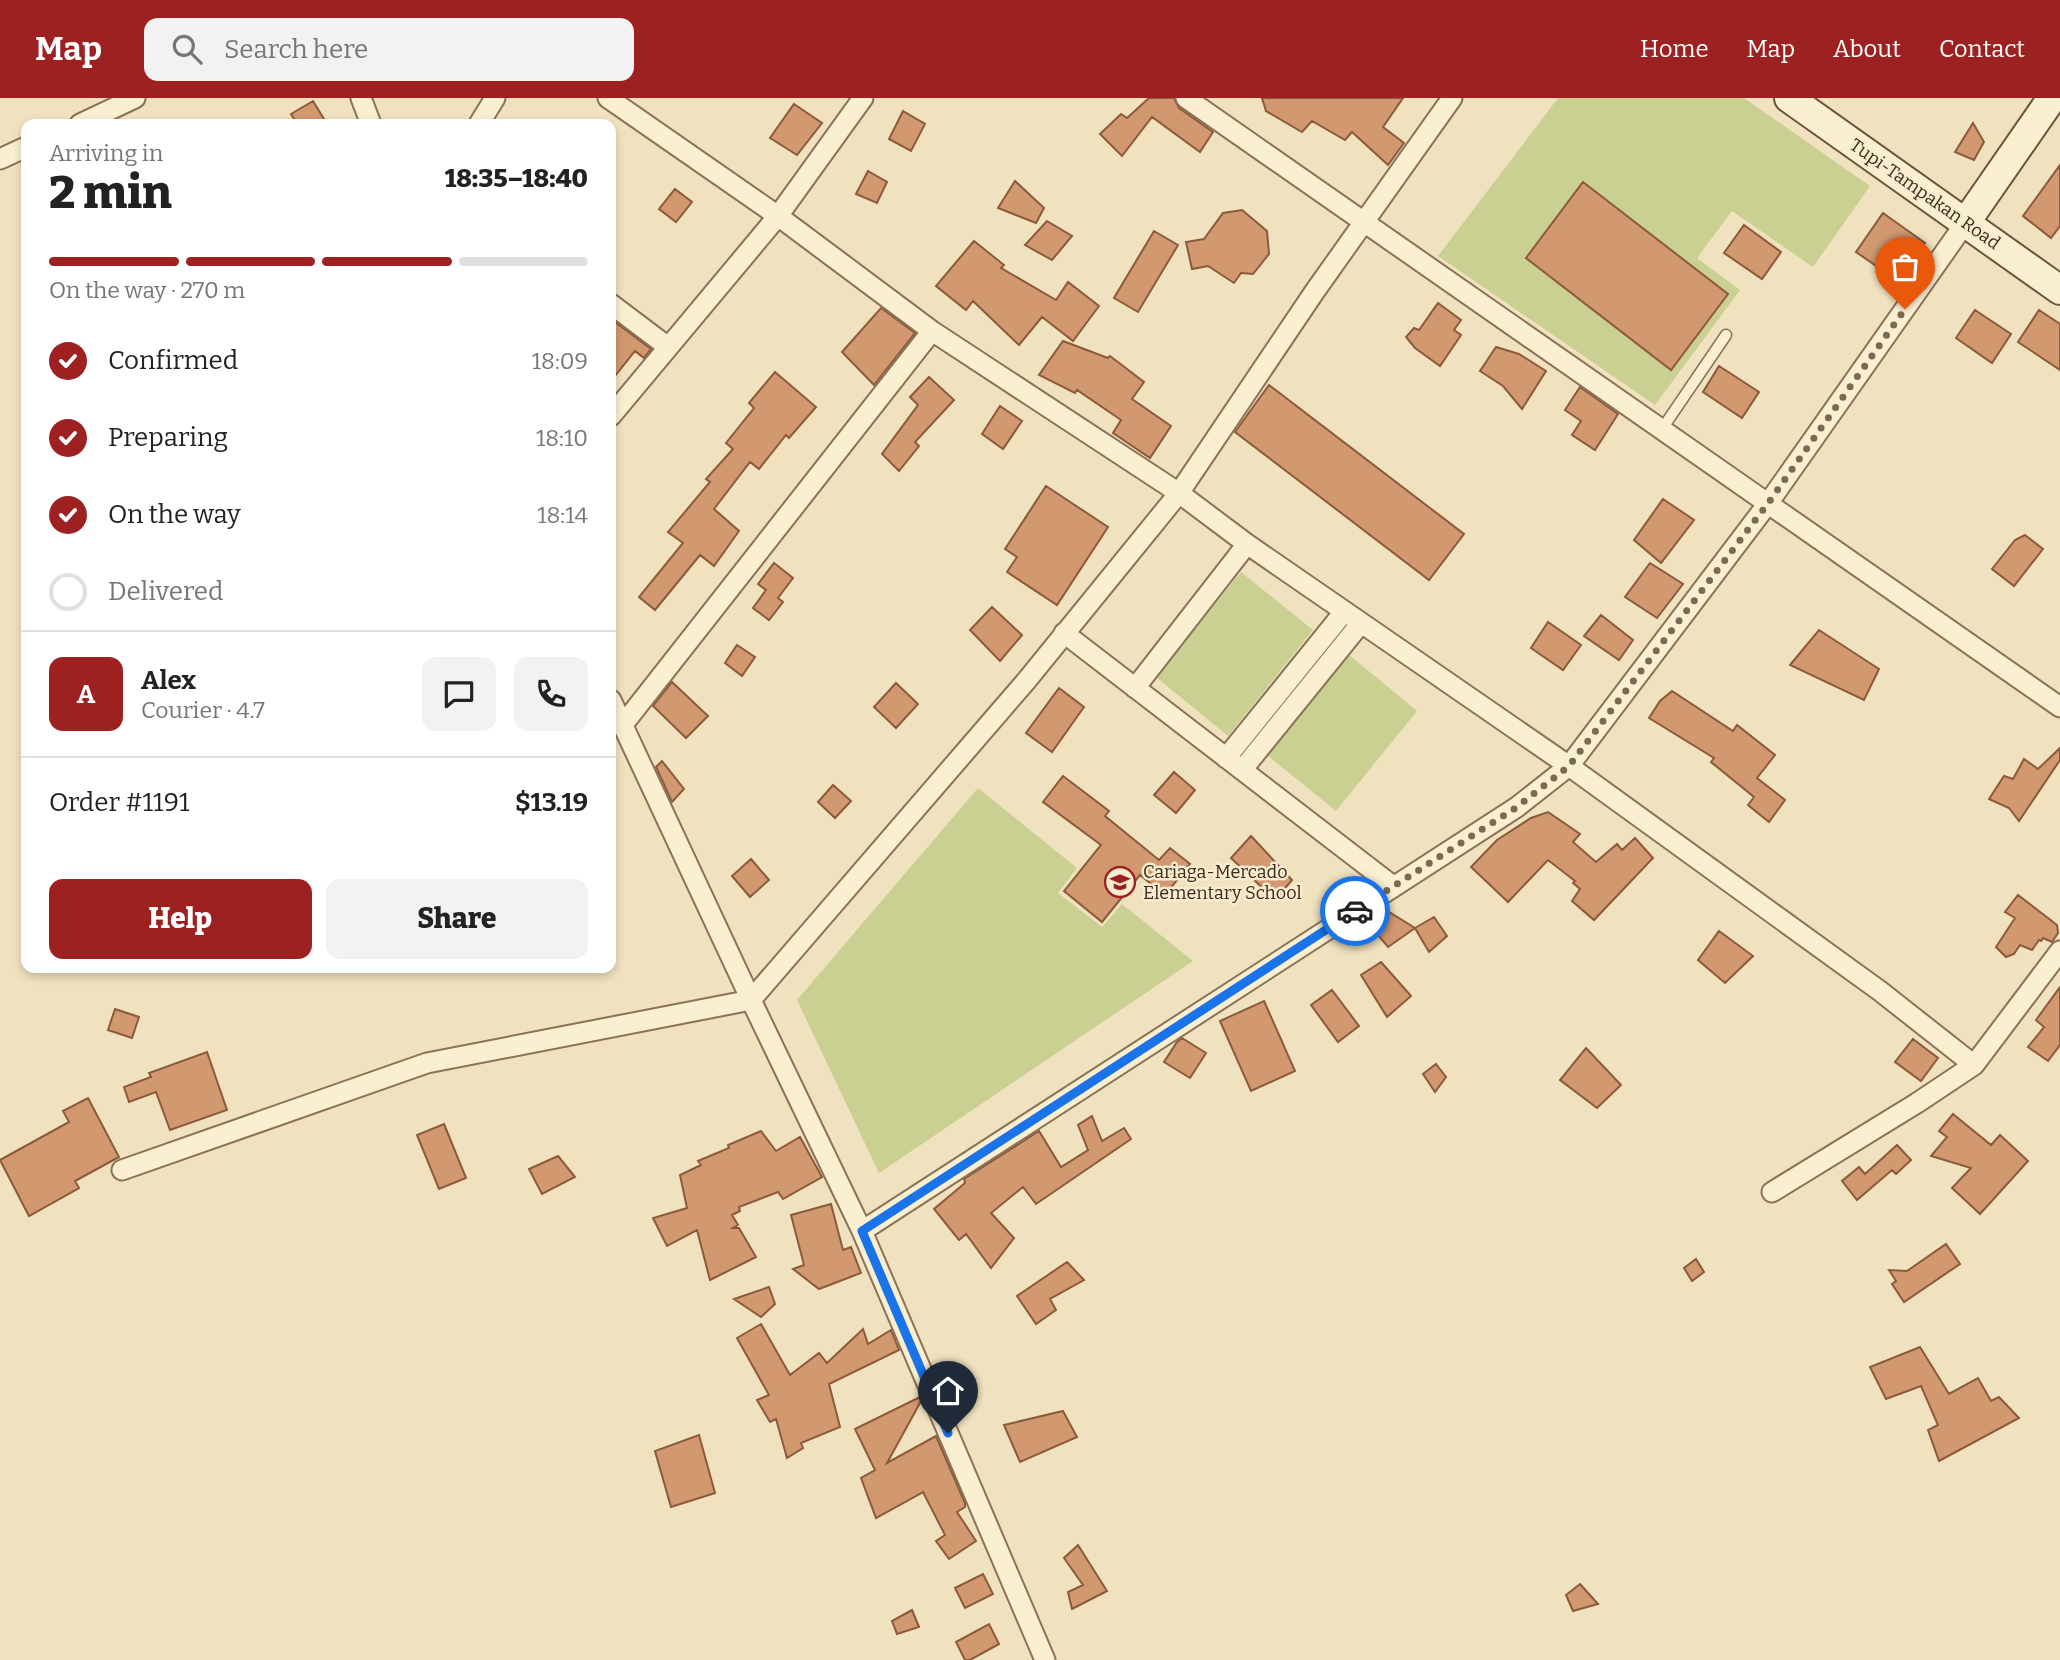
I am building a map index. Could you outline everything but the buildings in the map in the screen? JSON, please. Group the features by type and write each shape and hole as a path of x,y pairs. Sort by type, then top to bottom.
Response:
{"main road":[{"name":"Tupi-Tampakan Road","path":"1789,98 2060,290"},
{"path":"1966,222 2052,98"}],"street":[{"path":"95,119 135,98"},
{"path":"361,98 369,119"},
{"path":"482,119 495,98"},
{"path":"608,98 778,216 932,331 1179,493 1344,612 1569,766 1880,991 1974,1066"},
{"path":"616,410 778,216 863,98"},
{"path":"1186,98 1769,502 2060,708"},
{"path":"122,1170 427,1063 751,1000 1065,634 1179,493 1452,98"},
{"path":"0,159 21,149"},
{"path":"862,1231 1517,807 1569,766 1769,502 1966,222"},
{"path":"616,308 668,347"},
{"path":"622,726 932,331"},
{"path":"1135,688 1247,544"},
{"path":"1226,758 1344,612"},
{"path":"1242,770 1361,623"},
{"path":"1065,634 1393,887"},
{"path":"616,712 862,1231 1045,1660"},
{"path":"1772,1192 1974,1066 2060,951"}],"lane":[{"path":"1662,429 1726,335"}],"green space":[{"path":"1558,98 1744,98 1870,186 1813,267 1732,211 1697,258 1740,290 1655,405 1438,256"},
{"path":"1241,572 1313,630 1228,736 1156,677"},
{"path":"1348,654 1417,711 1336,811 1267,755"},
{"path":"978,788 1077,868 1058,893 1102,927 1122,904 1193,961 879,1173 797,1000"}],"way so far":[{"path":"1355,911 1517,807 1569,766 1769,502 1905,309"}],"place":[{"name":"Cariaga-Mercado Elementary School","path":"1120,882"}],"route":[{"path":"948,1433 862,1231 1355,911"}]}
